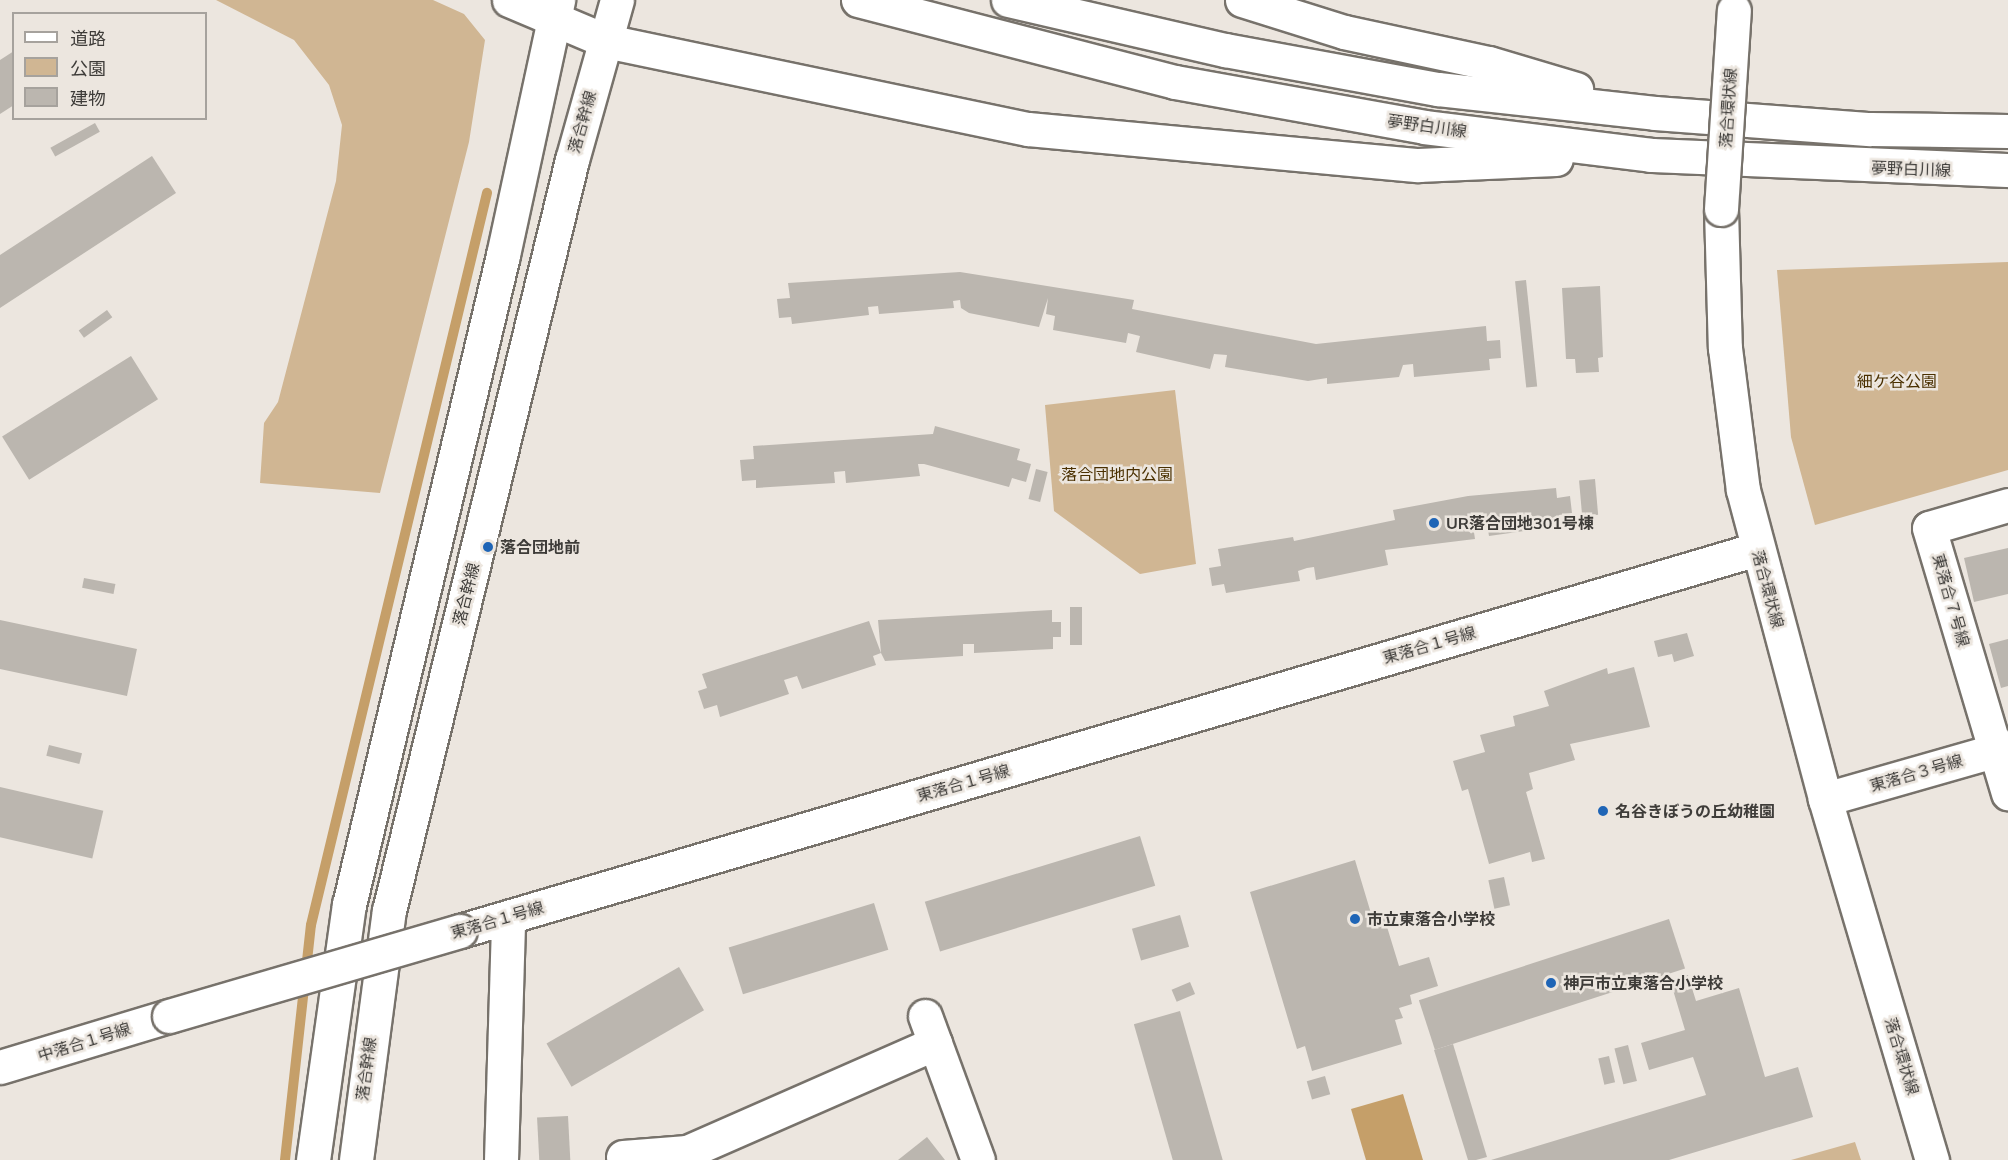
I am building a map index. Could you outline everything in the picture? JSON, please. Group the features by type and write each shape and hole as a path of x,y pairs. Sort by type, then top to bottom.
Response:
{"street":[{"path":"509,0 556,10 606,41 1028,129 1418,165 1651,155"},
{"name":"落合幹線","path":"356,1160 389,911 572,160 617,0"},
{"name":"夢野白川線","path":"858,0 995,39 1263,100 1424,127 1651,155 2008,170"},
{"path":"1008,0 1225,50 1438,89 1655,113 1869,129 2008,131"},
{"path":"1242,0 1344,32 1489,63 1655,113"},
{"name":"落合環状線","path":"1735,5 1721,209 1725,348 1743,490 1825,799 1932,1160"},
{"path":"313,1160 349,905 556,10"},
{"name":"東落合７号線","path":"2002,749 1929,528 2008,505"},
{"name":"東落合１号線","path":"169,1016 1757,549"},
{"path":"2002,749 2008,793"},
{"name":"東落合３号線","path":"1825,799 2002,749"},
{"path":"501,1160 508,917"},
{"name":"中落合１号線","path":"0,1067 169,1016"},
{"path":"623,1157 687,1152 930,1030 978,1160"}],"green space":[{"path":"216,0 433,0 464,14 485,40 469,142 380,493 260,483 264,423 278,402 336,181 342,125 329,85 294,40"},
{"name":"細ケ谷公園","path":"2008,262 2008,470 1815,525 1791,437 1777,270"},
{"name":"落合団地内公園","path":"1175,390 1196,564 1140,574 1054,511 1045,405"},
{"path":"1855,1142 1861,1160 1791,1160"}],"shaded area":[{"path":"1403,1094 1423,1160 1366,1160 1351,1109"}],"building":[{"path":"12,52 12,106 0,114 0,60"},
{"path":"95,123 100,132 55,156 50,148"},
{"path":"152,156 176,193 0,308 0,255"},
{"path":"960,272 1134,300 1132,309 1316,344 1486,326 1487,341 1500,340 1501,358 1489,359 1490,370 1414,377 1413,364 1403,365 1399,377 1327,384 1327,378 1308,381 1225,367 1227,355 1214,354 1210,369 1136,352 1140,336 1128,333 1126,343 1053,330 1055,316 1046,314 1048,298 1039,327 969,313 961,308 960,300 953,301 954,308 879,314 878,306 868,307 869,315 792,324 791,317 779,318 777,299 790,298 788,283"},
{"path":"1526,280 1537,386 1526,388 1515,281"},
{"path":"1600,286 1603,357 1598,358 1599,372 1576,373 1575,359 1566,359 1562,288"},
{"path":"107,310 112,317 84,338 79,331"},
{"path":"131,356 158,399 29,480 2,437"},
{"path":"935,426 1020,449 1017,460 1031,464 1026,482 1012,478 1009,487 924,464 918,464 920,476 846,483 845,471 834,472 835,483 756,488 756,480 742,481 740,460 754,459 753,446 933,434"},
{"path":"1036,469 1048,472 1040,502 1029,499"},
{"path":"1595,479 1598,515 1582,516 1579,480"},
{"path":"1556,488 1557,498 1570,496 1572,513 1559,515 1561,526 1489,536 1487,524 1473,526 1475,539 1385,550 1388,565 1316,580 1314,567 1307,568 1298,571 1300,581 1226,593 1224,584 1212,586 1209,568 1221,566 1218,549 1293,537 1294,541 1395,520 1393,510 1468,496"},
{"path":"2008,548 2008,594 1974,602 1964,558"},
{"path":"84,578 115,584 114,594 82,588"},
{"path":"1070,607 1082,607 1082,645 1070,645"},
{"path":"1052,610 1052,622 1061,622 1061,637 1053,637 1053,649 974,653 974,644 963,644 963,656 885,661 881,653 878,620"},
{"path":"0,620 137,649 127,696 0,669"},
{"path":"869,621 881,653 873,656 876,665 802,689 797,676 784,680 789,694 720,717 717,705 704,709 698,691 707,688 702,674"},
{"path":"1687,633 1694,656 1674,662 1672,654 1658,657 1654,641"},
{"path":"2008,639 2008,686 2001,688 1989,644"},
{"path":"1634,667 1650,727 1570,744 1575,760 1529,773 1533,789 1526,792 1545,859 1532,862 1530,852 1489,864 1468,789 1462,791 1453,761 1485,752 1480,735 1515,726 1513,716 1549,706 1544,691 1607,668 1608,674"},
{"path":"49,745 82,753 79,764 46,756"},
{"path":"0,787 103,811 92,859 0,837"},
{"path":"1140,836 1155,886 940,952 925,902"},
{"path":"1355,860 1373,920 1384,917 1399,966 1429,957 1438,986 1410,995 1412,1004 1399,1008 1403,1018 1395,1020 1402,1044 1312,1071 1305,1046 1297,1049 1250,892"},
{"path":"1504,877 1510,905 1494,909 1488,880"},
{"path":"874,903 888,950 743,994 729,947"},
{"path":"1180,915 1189,947 1141,961 1132,929"},
{"name":"神戸市立東落合小学校","path":"1669,919 1685,968 1435,1050 1419,1000"},
{"path":"679,967 704,1010 571,1087 546,1044"},
{"path":"1688,975 1696,1001 1739,988 1765,1077 1798,1067 1813,1117 1669,1160 1491,1160 1706,1095 1693,1057 1649,1070 1641,1043 1685,1030 1670,980"},
{"path":"1190,982 1195,994 1177,1002 1172,990"},
{"path":"1180,1011 1223,1160 1173,1160 1134,1024"},
{"path":"1453,1044 1487,1157 1476,1160 1468,1160 1434,1050"},
{"path":"1628,1045 1637,1081 1623,1084 1614,1048"},
{"path":"1609,1056 1615,1082 1604,1085 1598,1058"},
{"path":"1325,1076 1330,1094 1312,1100 1307,1081"},
{"path":"568,1116 570,1160 539,1160 537,1118"},
{"path":"927,1137 945,1160 898,1160"}],"waterway":[{"path":"285,1160 311,925 487,193"}],"place":[{"name":"UR落合団地301号棟","path":"1434,523"},
{"name":"落合団地前","path":"488,547"},
{"name":"名谷きぼうの丘幼稚園","path":"1603,811"},
{"name":"市立東落合小学校","path":"1355,919"},
{"name":"神戸市立東落合小学校","path":"1551,983"}]}
